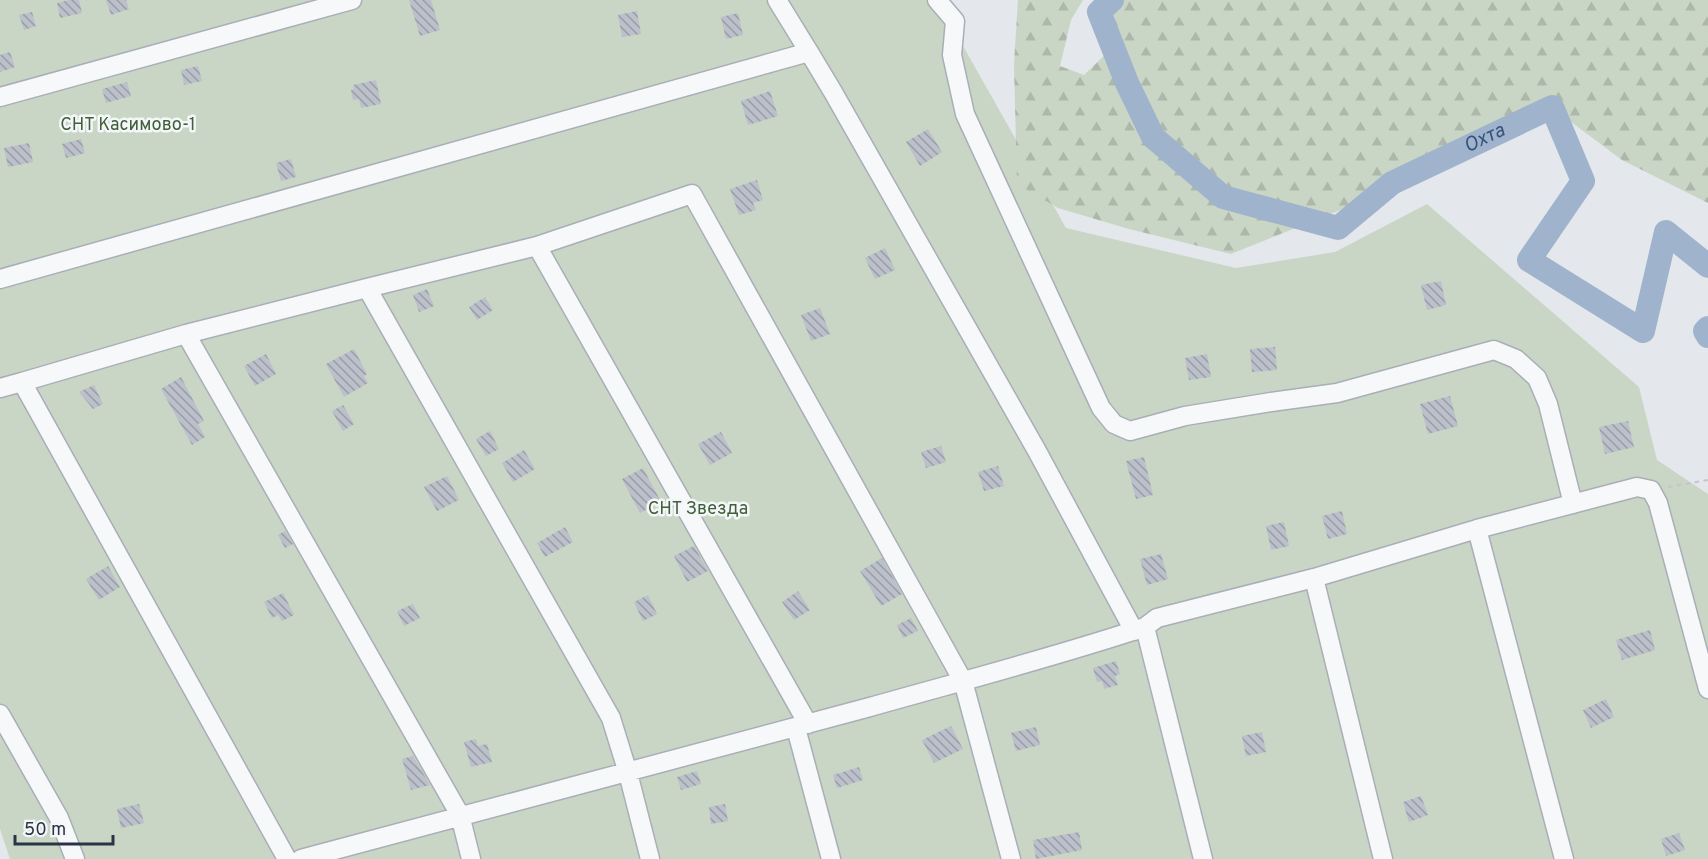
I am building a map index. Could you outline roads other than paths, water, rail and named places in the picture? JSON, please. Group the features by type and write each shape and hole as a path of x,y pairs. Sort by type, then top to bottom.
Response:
{"street":[{"path":"0,97 352,0"},
{"path":"777,0 833,92 1139,629 1203,859"},
{"path":"938,0 955,21 952,55 965,114 1101,408 1114,424 1130,431 1185,416 1337,393 1494,350 1516,359 1537,378 1548,404 1573,504"},
{"path":"0,279 809,52"},
{"path":"0,388 186,334 537,246 692,194 963,681 1011,859"},
{"path":"537,246 802,726 831,859"},
{"path":"367,288 611,718 628,772 650,859"},
{"path":"186,334 460,815 471,859"},
{"path":"22,382 287,859"},
{"path":"301,859 802,726 1139,629 1157,618 1314,578 1477,529 1637,487 1651,490 1658,503 1708,689"},
{"path":"1477,529 1564,859"},
{"path":"1314,578 1383,859"},
{"path":"0,714 60,818 75,859"}],"waterway":[{"name":"Охта","path":"1112,0 1099,12 1127,83 1153,137 1223,197 1338,228 1392,183 1552,107 1583,181 1529,260 1643,331 1666,232 1708,266"},
{"name":"Охта","path":"1708,328 1705,331 1708,336"}],"park label":[{"name":"СНТ Касимово-1","path":"128,125"},
{"name":"СНТ Звезда","path":"698,509"}]}
